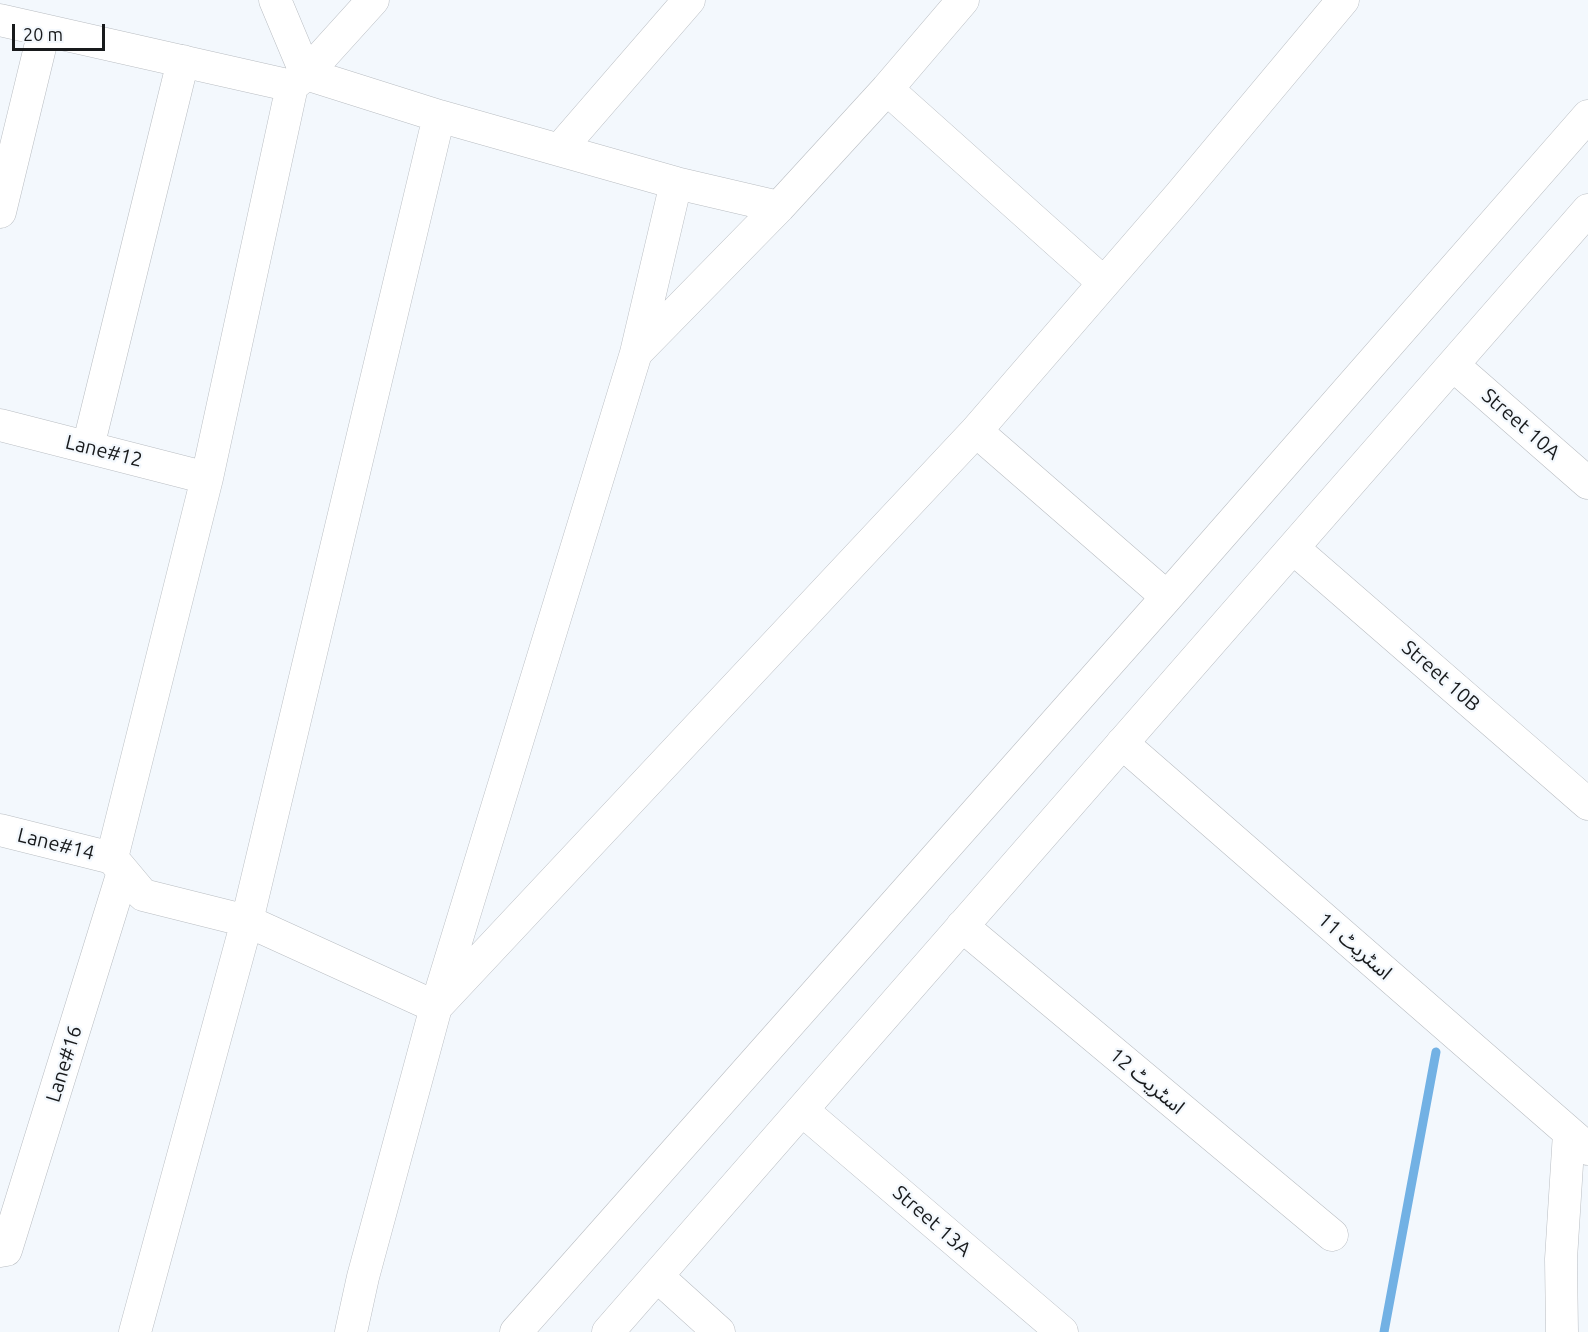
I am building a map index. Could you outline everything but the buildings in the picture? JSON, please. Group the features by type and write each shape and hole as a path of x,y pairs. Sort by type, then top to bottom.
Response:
{"street":[{"path":"275,0 299,80 118,865 142,895 247,921 436,1007"},
{"path":"299,80 373,0"},
{"path":"560,149 689,0"},
{"path":"636,353 779,207 963,0"},
{"path":"436,1007 976,431 1343,0"},
{"path":"0,20 183,61 299,80 560,149 676,183 779,207"},
{"path":"0,212 44,31"},
{"path":"88,447 183,61"},
{"path":"886,89 1104,283"},
{"path":"135,1332 247,921 439,116"},
{"path":"516,1332 1167,597 1588,116"},
{"path":"351,1332 363,1277 436,1007 636,353 676,183"},
{"path":"608,1332 1588,210"},
{"name":"Street 10A","path":"1453,365 1588,483"},
{"name":"Lane#12","path":"0,425 207,478"},
{"path":"976,431 1167,597"},
{"name":"Street 10B","path":"1293,548 1588,804"},
{"name":"اسٹریٹ 11","path":"1122,743 1579,1141"},
{"name":"Lane#14","path":"0,830 118,865"},
{"name":"Lane#16","path":"0,1251 6,1250 118,865"},
{"name":"اسٹریٹ 12","path":"962,926 1332,1235"},
{"name":"Street 13A","path":"802,1110 1062,1332"},
{"path":"1562,1332 1561,1259 1579,1141"},
{"path":"657,1276 719,1332"}],"waterway":[{"path":"1384,1332 1436,1052"}]}
